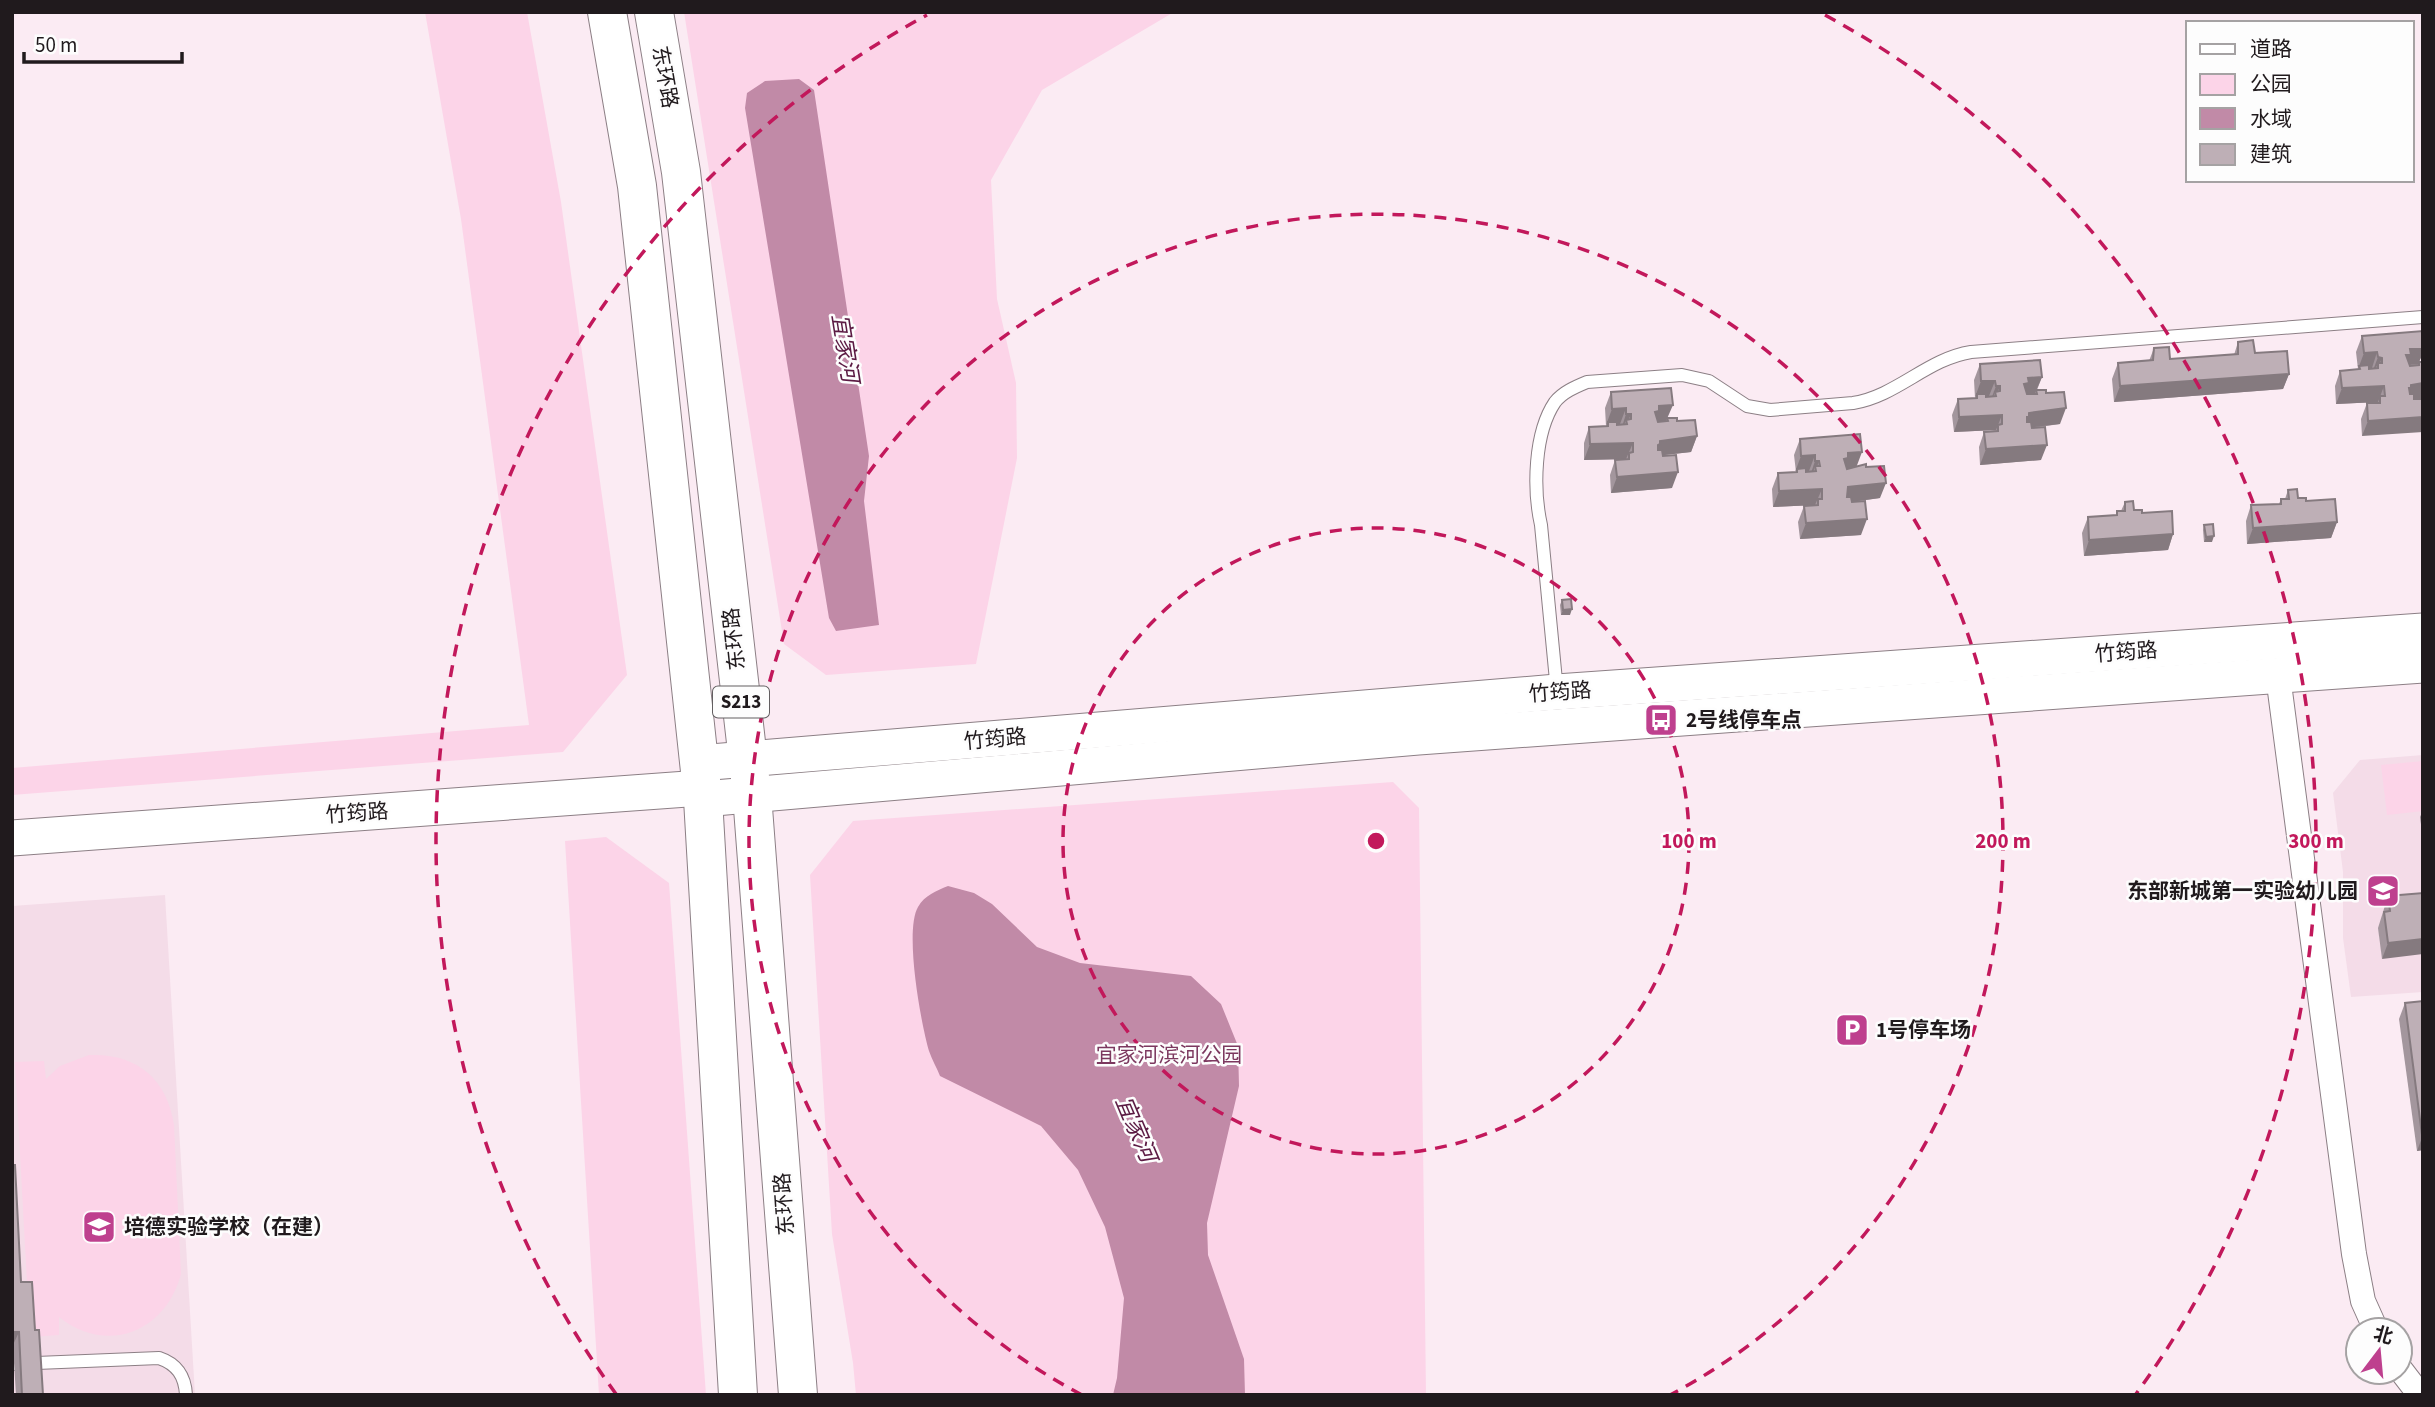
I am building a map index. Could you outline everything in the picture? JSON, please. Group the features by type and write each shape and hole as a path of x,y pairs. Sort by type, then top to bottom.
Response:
{"highway":[{"name":"S213","path":"607,12 637,186 701,783 738,1395"},
{"name":"东环路","path":"654,12 681,172 750,777 798,1395"}],"main road":[{"name":"竹筠路","path":"12,838 701,783 1557,692 2423,631"},
{"name":"竹筠路","path":"750,777 1418,737 2423,665"}],"street":[{"path":"2278,676 2354,1254 2364,1301 2370,1316"}],"lane":[{"path":"1557,692 1541,525 1537,508 1536,468 1551,410 1556,401 1574,387 1587,382 1682,375 1709,381 1737,401 1758,409 1840,404 1876,397 1936,362 1956,354 2423,317"},
{"path":"12,1364 159,1358 181,1373 187,1395"}],"shaded area":[{"name":"东部新城第一实验幼儿园","path":"2423,755 2423,992 2351,997 2343,938 2343,872 2333,793 2360,760"},
{"name":"培德实验学校（在建）","path":"165,895 195,1395 12,1395 12,906"}],"green space":[{"path":"425,12 527,12 561,202 627,675 563,752 12,795 12,768 529,725 461,219"},
{"path":"684,12 1174,12 1042,90 991,180 997,299 1016,383 1017,458 976,664 826,675 784,644"},
{"path":"2423,761 2423,811 2387,815 2381,765"},
{"name":"宜家河滨河公园","path":"1393,782 1419,808 1426,1395 856,1395 832,1234 810,875 853,821"},
{"path":"606,837 669,883 706,1395 599,1395 565,841"},
{"name":"培德实验学校（在建）","path":"89,1055 121,1058 135,1064 156,1082 170,1108 174,1125 181,1274 173,1294 162,1310 149,1323 133,1331 115,1336 97,1335 78,1329 59,1317 59,1335 30,1337 15,1062 44,1061 46,1079 60,1066"}],"water":[{"name":"宜家河","path":"799,79 814,90 869,456 864,501 879,625 836,631 829,618 745,108 747,93 765,81"},
{"name":"宜家河","path":"948,886 974,893 992,904 1037,947 1080,963 1191,976 1221,1004 1238,1046 1239,1086 1207,1223 1208,1255 1244,1359 1245,1395 1113,1395 1124,1298 1105,1227 1078,1170 1041,1126 940,1076 929,1051 915,978 914,919 924,899"}],"building":[{"path":"2423,331 2423,349 2410,349 2411,355 2406,355 2410,366 2423,362 2423,383 2411,385 2409,388 2414,399 2423,399 2423,417 2368,421 2367,403 2380,403 2380,396 2385,396 2384,386 2342,388 2340,371 2369,365 2369,369 2378,368 2378,363 2382,363 2377,352 2364,353 2362,336"},
{"path":"2253,340 2255,353 2287,351 2289,374 2120,386 2118,363 2153,360 2154,348 2169,347 2170,359 2238,354 2238,342"},
{"path":"2040,360 2042,377 2028,378 2029,383 2024,384 2027,394 2037,394 2036,390 2046,390 2046,393 2064,392 2066,408 2029,413 2027,422 2031,422 2032,428 2045,427 2047,445 1986,449 1984,432 1998,431 1998,425 2002,424 2002,415 1959,417 1958,399 1977,398 1977,394 1996,396 1995,392 2000,391 2000,386 1996,386 1995,381 1981,381 1980,364"},
{"path":"1671,388 1673,405 1659,406 1659,411 1655,412 1658,422 1668,421 1667,418 1677,418 1677,421 1695,420 1697,436 1660,441 1658,450 1662,450 1663,456 1676,455 1678,472 1617,477 1615,460 1629,459 1629,453 1633,452 1633,443 1590,444 1589,427 1608,426 1608,422 1627,424 1626,420 1631,419 1631,414 1626,414 1626,408 1612,409 1611,392"},
{"path":"1860,434 1862,452 1848,453 1848,458 1844,459 1847,469 1866,464 1866,467 1884,466 1886,483 1848,487 1847,497 1851,497 1852,502 1865,501 1867,519 1806,523 1804,506 1818,505 1818,499 1822,499 1822,489 1779,491 1778,473 1797,472 1797,469 1806,468 1806,472 1816,471 1815,466 1820,466 1819,461 1815,461 1815,455 1801,456 1800,439"},
{"path":"2297,489 2298,498 2306,498 2306,501 2335,499 2337,522 2253,528 2251,505 2281,504 2281,499 2289,499 2288,490"},
{"path":"2133,501 2134,510 2142,510 2142,513 2172,511 2173,534 2089,540 2088,517 2117,515 2117,511 2125,511 2125,502"},
{"path":"2213,524 2214,536 2206,537 2204,525"},
{"path":"1571,599 1572,609 1563,610 1562,600"},
{"path":"2423,893 2423,939 2388,943 2384,912 2390,911 2388,896"},
{"path":"2423,1001 2423,1135 2422,1135 2405,1003"},
{"path":"12,1165 15,1165 21,1282 32,1282 35,1330 39,1330 43,1395 22,1395 19,1332 12,1332"}],"place":[{"name":"2号线停车点","path":"1661,720"},
{"name":"东部新城第一实验幼儿园","path":"2383,891"},
{"name":"1号停车场","path":"1852,1030"},
{"name":"培德实验学校（在建）","path":"99,1227"}]}
